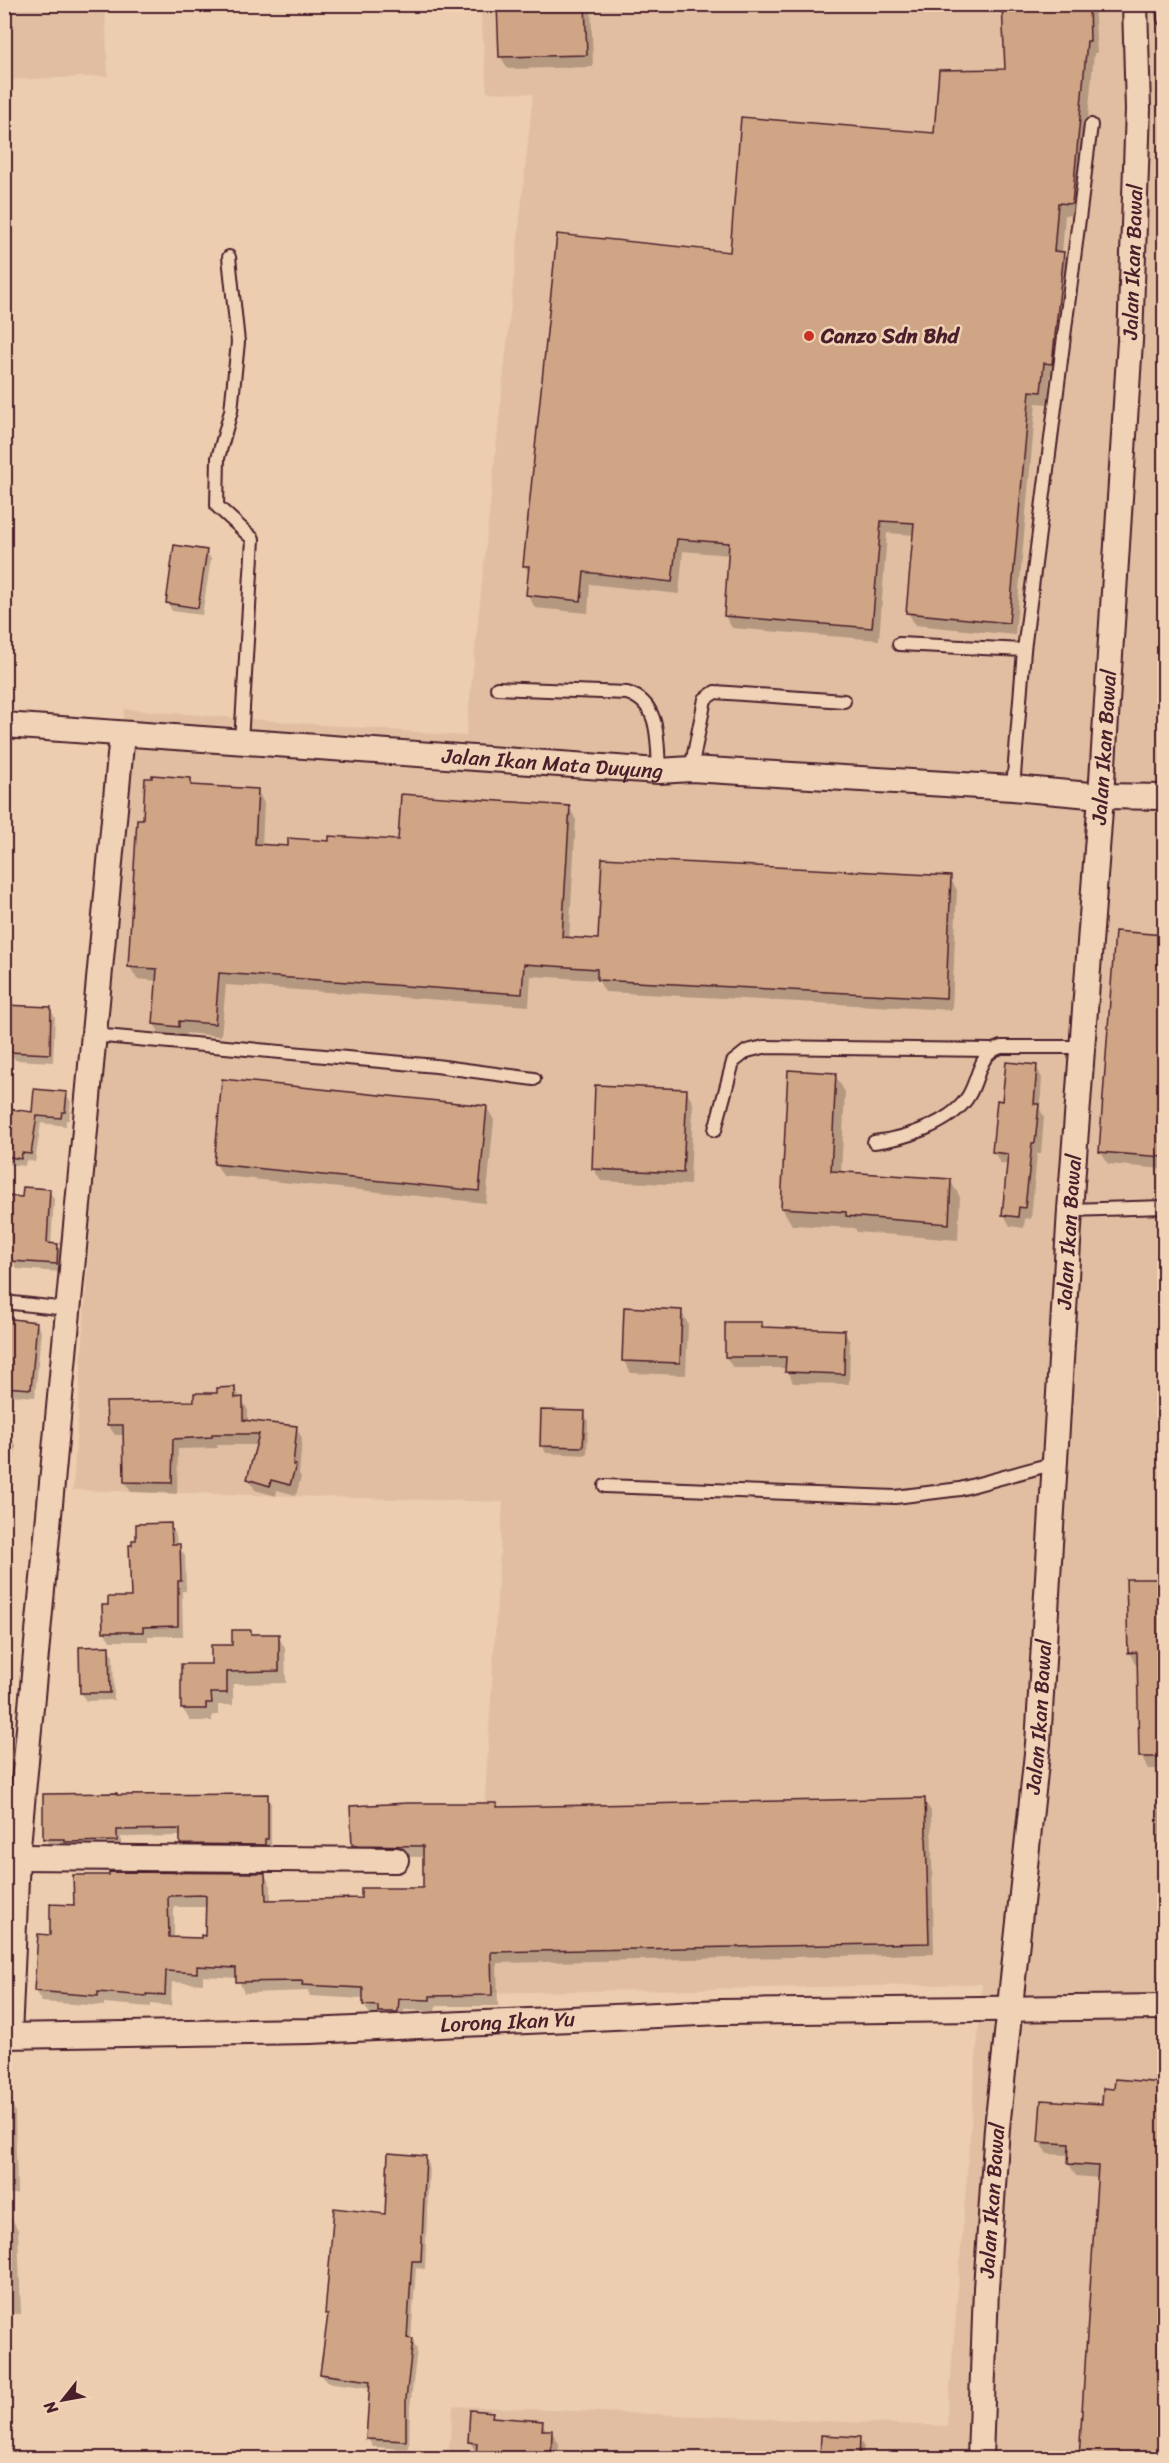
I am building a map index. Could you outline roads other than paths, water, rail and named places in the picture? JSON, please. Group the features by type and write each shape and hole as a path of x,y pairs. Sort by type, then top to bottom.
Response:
{"street":[{"name":"Jalan Ikan Bawal","path":"980,2458 997,2128 1038,1744 1070,1210 1101,796 1130,341 1138,110 1135,4"},
{"name":"Jalan Ikan Mata Duyung","path":"4,725 660,771 691,769 1013,788 1101,796 1164,797"},
{"path":"7,2036 17,1857 122,734"},
{"path":"17,1857 396,1860"},
{"name":"Lorong Ikan Yu","path":"7,2036 310,2031 721,2012 894,2008 1164,2007"}],"lane":[{"path":"1163,4 1164,19"},
{"path":"1013,788 1024,650 1091,125"},
{"path":"229,257 238,342 231,411 218,458 217,506 253,539 241,742"},
{"path":"899,644 1024,650"},
{"path":"496,688 627,693 637,696 653,716 660,771"},
{"path":"691,769 705,699 715,692 844,701"},
{"path":"93,1035 436,1066 534,1079"},
{"path":"715,1130 733,1062 747,1051 764,1047 990,1050 1001,1047 1081,1047"},
{"path":"874,1142 892,1140 915,1133 959,1107 968,1097 983,1058 990,1050"},
{"path":"1070,1210 1164,1207"},
{"path":"4,1302 67,1309"},
{"path":"604,1486 895,1497 960,1490 1055,1463"}],"place":[{"name":"Canzo Sdn Bhd","path":"809,336"}]}
